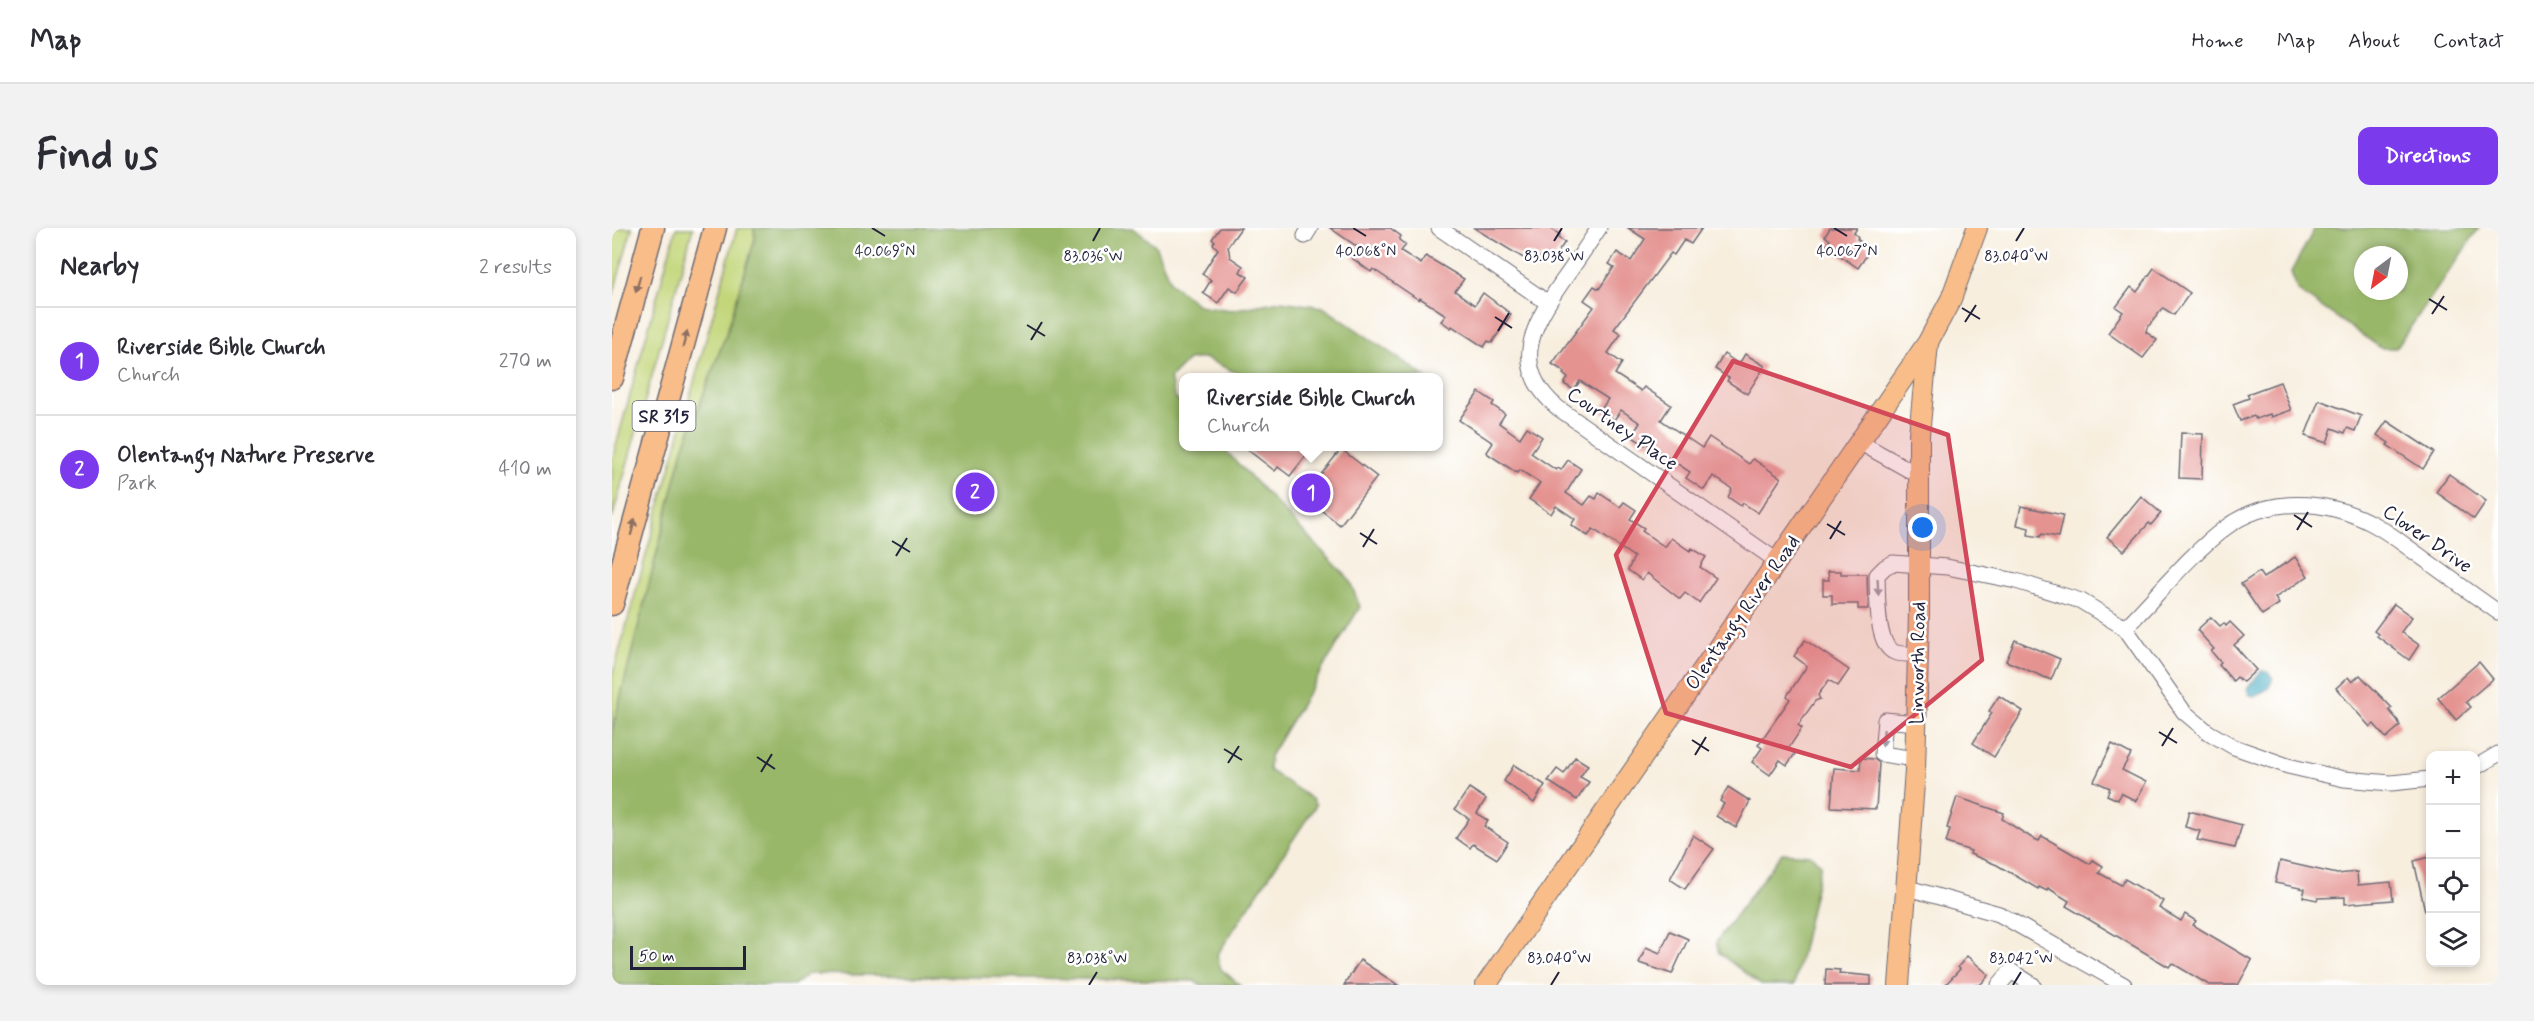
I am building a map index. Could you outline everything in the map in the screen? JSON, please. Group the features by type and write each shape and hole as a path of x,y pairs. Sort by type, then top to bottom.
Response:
{"highway":[{"path":"612,378 653,228"},
{"name":"SR 315","path":"612,604 715,228"}],"main road":[{"name":"Olentangy River Road","path":"1486,985 1928,342 1951,299 1977,228"},
{"name":"Linworth Road","path":"1899,985 1908,888 1915,759 1919,435 1928,342"}],"street":[{"path":"1439,228 1548,303"},
{"name":"Courtney Place","path":"1599,228 1548,303 1531,337 1529,353 1532,375 1546,398 1776,561"},
{"path":"1860,443 1918,475"},
{"name":"Clover Drive","path":"2125,627 2159,594 2198,550 2227,527 2258,510 2288,504 2311,504 2334,508 2371,522 2498,612"},
{"path":"1918,654 1896,653 1888,649 1882,639 1877,575 1893,563 1947,567 2016,581 2081,601 2125,627 2184,712 2208,732 2234,747 2288,766 2343,779 2391,783 2426,779"},
{"path":"1915,759 1882,754 1885,720 1916,723"},
{"path":"2480,764 2498,754"},
{"path":"1908,888 1999,914 2124,985"},
{"path":"1999,985 2011,971 2033,985"}],"highlighted area":[{"path":"1733,361 1948,435 1982,660 1851,767 1666,713 1616,555"}],"green space":[{"path":"612,228 632,228 612,299"},
{"path":"676,228 693,228 612,519 612,460"},
{"path":"737,228 754,228 755,239 727,332 683,449 612,731 612,677"},
{"path":"754,228 1133,228 1155,245 1171,283 1198,305 1231,310 1281,301 1323,307 1420,373 1237,373 1204,358 1188,360 1170,378 1174,396 1179,402 1179,451 1226,451 1349,579 1360,607 1270,756 1269,770 1312,799 1316,805 1217,955 1221,969 1240,985 1201,985 1194,981 808,974 794,985 612,985 612,731 683,449 727,332 755,239"},
{"path":"2315,228 2479,228 2396,348 2381,348 2297,290 2291,272"},
{"path":"1782,853 1810,855 1821,864 1794,985 1761,985 1719,953 1716,942"}],"water":[{"path":"2261,671 2271,675 2273,679 2268,689 2255,696 2250,695 2247,689"}],"building":[{"path":"1220,228 1241,228 1228,246 1230,257 1243,266 1240,272 1248,277 1237,292 1229,287 1218,303 1203,293 1211,280 1202,274 1218,249 1212,239"},
{"path":"1330,228 1390,228 1401,236 1399,240 1406,245 1401,251 1421,264 1426,256 1464,279 1455,291 1475,305 1483,293 1511,314 1492,343 1488,341 1484,347 1441,321 1446,315 1373,269 1371,272 1352,258 1359,248"},
{"path":"1474,228 1550,228 1560,235 1558,238 1565,242 1551,262 1529,253 1525,259"},
{"path":"1628,228 1702,228 1691,244 1684,240 1674,255 1671,253 1614,329 1621,334 1608,353 1622,363 1615,374 1641,391 1644,387 1671,405 1661,420 1702,448 1709,437 1749,464 1753,459 1781,478 1758,513 1743,503 1741,506 1728,497 1732,489 1713,476 1704,490 1686,478 1690,472 1646,443 1645,445 1631,436 1640,423 1621,410 1614,420 1600,411 1608,399 1580,381 1574,390 1564,384 1568,378 1563,374 1565,372 1552,364 1594,307 1584,300 1594,286 1599,289 1614,267 1609,264 1617,252 1631,261 1645,239"},
{"path":"1830,228 1857,228 1854,233 1857,239 1871,249 1858,268 1826,246 1830,240 1825,236"},
{"path":"2154,268 2190,293 2174,315 2163,308 2147,328 2146,332 2157,340 2143,358 2108,333 2123,312 2116,307 2131,287 2137,292"},
{"path":"1724,354 1739,364 1745,354 1765,366 1747,394 1727,381 1729,378 1715,369"},
{"path":"2280,382 2291,410 2271,417 2270,414 2256,419 2254,416 2240,421 2233,404 2249,398 2247,394"},
{"path":"1479,392 1494,402 1492,405 1505,414 1499,423 1520,438 1527,427 1542,437 1531,453 1556,470 1558,468 1561,470 1568,460 1581,469 1566,493 1584,505 1591,496 1596,499 1599,493 1620,507 1624,502 1636,510 1630,519 1644,528 1642,531 1665,547 1671,538 1690,551 1692,548 1706,557 1700,567 1716,578 1699,603 1685,593 1680,599 1647,573 1642,580 1628,570 1634,557 1593,529 1588,536 1571,525 1575,519 1556,506 1551,514 1529,499 1540,483 1520,470 1517,473 1488,454 1493,443 1459,420"},
{"path":"2319,400 2361,416 2355,431 2347,428 2345,433 2332,428 2327,443 2305,436"},
{"path":"2387,421 2434,452 2423,469 2387,445 2389,443 2377,435"},
{"path":"2181,433 2203,434 2202,479 2179,478"},
{"path":"1249,451 1305,451 1308,453 1290,476 1278,467 1275,471"},
{"path":"1339,451 1344,451 1377,477 1340,525 1306,498 1311,493 1308,491"},
{"path":"2449,474 2486,501 2474,519 2436,492"},
{"path":"2141,496 2161,513 2124,551 2107,537"},
{"path":"2021,506 2063,515 2058,537 2042,534 2040,537 2028,535 2029,528 2017,525"},
{"path":"2295,557 2308,576 2275,598 2279,604 2262,615 2241,584 2259,572 2263,578"},
{"path":"1828,571 1841,571 1841,574 1867,574 1868,609 1858,609 1858,604 1832,604 1832,595 1823,595 1823,580 1829,580"},
{"path":"2394,604 2412,617 2401,632 2419,645 2409,660 2377,636 2378,634 2374,631"},
{"path":"2211,617 2220,626 2224,623 2226,626 2230,622 2244,636 2234,645 2256,670 2243,682 2237,677 2233,681 2219,665 2221,663 2211,651 2214,649 2197,630"},
{"path":"1805,640 1849,670 1838,686 1829,680 1818,695 1820,699 1815,701 1798,725 1802,728 1788,749 1795,754 1787,765 1780,760 1770,775 1752,762 1762,748 1758,745 1790,699 1787,696 1807,666 1794,656"},
{"path":"2015,640 2060,659 2051,680 2006,661"},
{"path":"2479,662 2493,679 2466,702 2471,707 2456,720 2438,698"},
{"path":"2360,675 2392,708 2389,710 2398,721 2400,726 2386,738 2374,724 2370,727 2336,688 2348,677 2352,682"},
{"path":"1999,696 2023,711 1994,757 1973,743 1992,713 1989,711"},
{"path":"2112,744 2131,754 2122,770 2146,782 2136,801 2121,793 2118,800 2107,795 2110,788 2094,781"},
{"path":"1575,757 1588,765 1580,777 1589,782 1577,800 1548,781 1557,769 1564,774"},
{"path":"1861,758 1874,759 1879,763 1876,809 1831,807 1834,768 1860,770"},
{"path":"1514,765 1545,785 1534,803 1504,781"},
{"path":"1728,787 1750,801 1736,828 1716,816 1724,804 1720,801"},
{"path":"1469,788 1486,799 1477,813 1488,821 1484,826 1508,842 1497,859 1473,844 1470,848 1456,838 1469,819 1455,809"},
{"path":"1957,797 2004,813 2002,819 2032,838 2039,841 2042,836 2090,864 2093,860 2103,866 2099,873 2121,885 2125,879 2163,901 2159,908 2181,921 2185,914 2196,921 2193,925 2252,960 2238,985 2209,985 2172,963 2169,967 2066,906 2069,901 2048,888 2047,891 2039,887 2038,889 1997,865 1970,854 1971,851 1946,843 1950,829 1947,828"},
{"path":"2189,811 2242,825 2235,848 2197,840 2200,831 2185,827"},
{"path":"1693,835 1714,849 1685,889 1670,879"},
{"path":"2426,858 2426,911 2425,911 2414,861"},
{"path":"2280,861 2337,874 2357,872 2358,885 2391,882 2393,900 2345,904 2345,897 2318,898 2317,900 2303,897 2305,889 2275,883"},
{"path":"1670,931 1688,939 1672,974 1639,963 1646,947 1660,953"},
{"path":"1967,956 1989,975 1980,985 1945,985 1960,969 1958,967"},
{"path":"1360,960 1398,985 1344,985"},
{"path":"1826,969 1840,970 1839,973 1871,976 1871,985 1825,985"}],"place":[{"name":"Olentangy Nature Preserve","path":"975,492"},
{"name":"Riverside Bible Church","path":"1311,493"}]}
